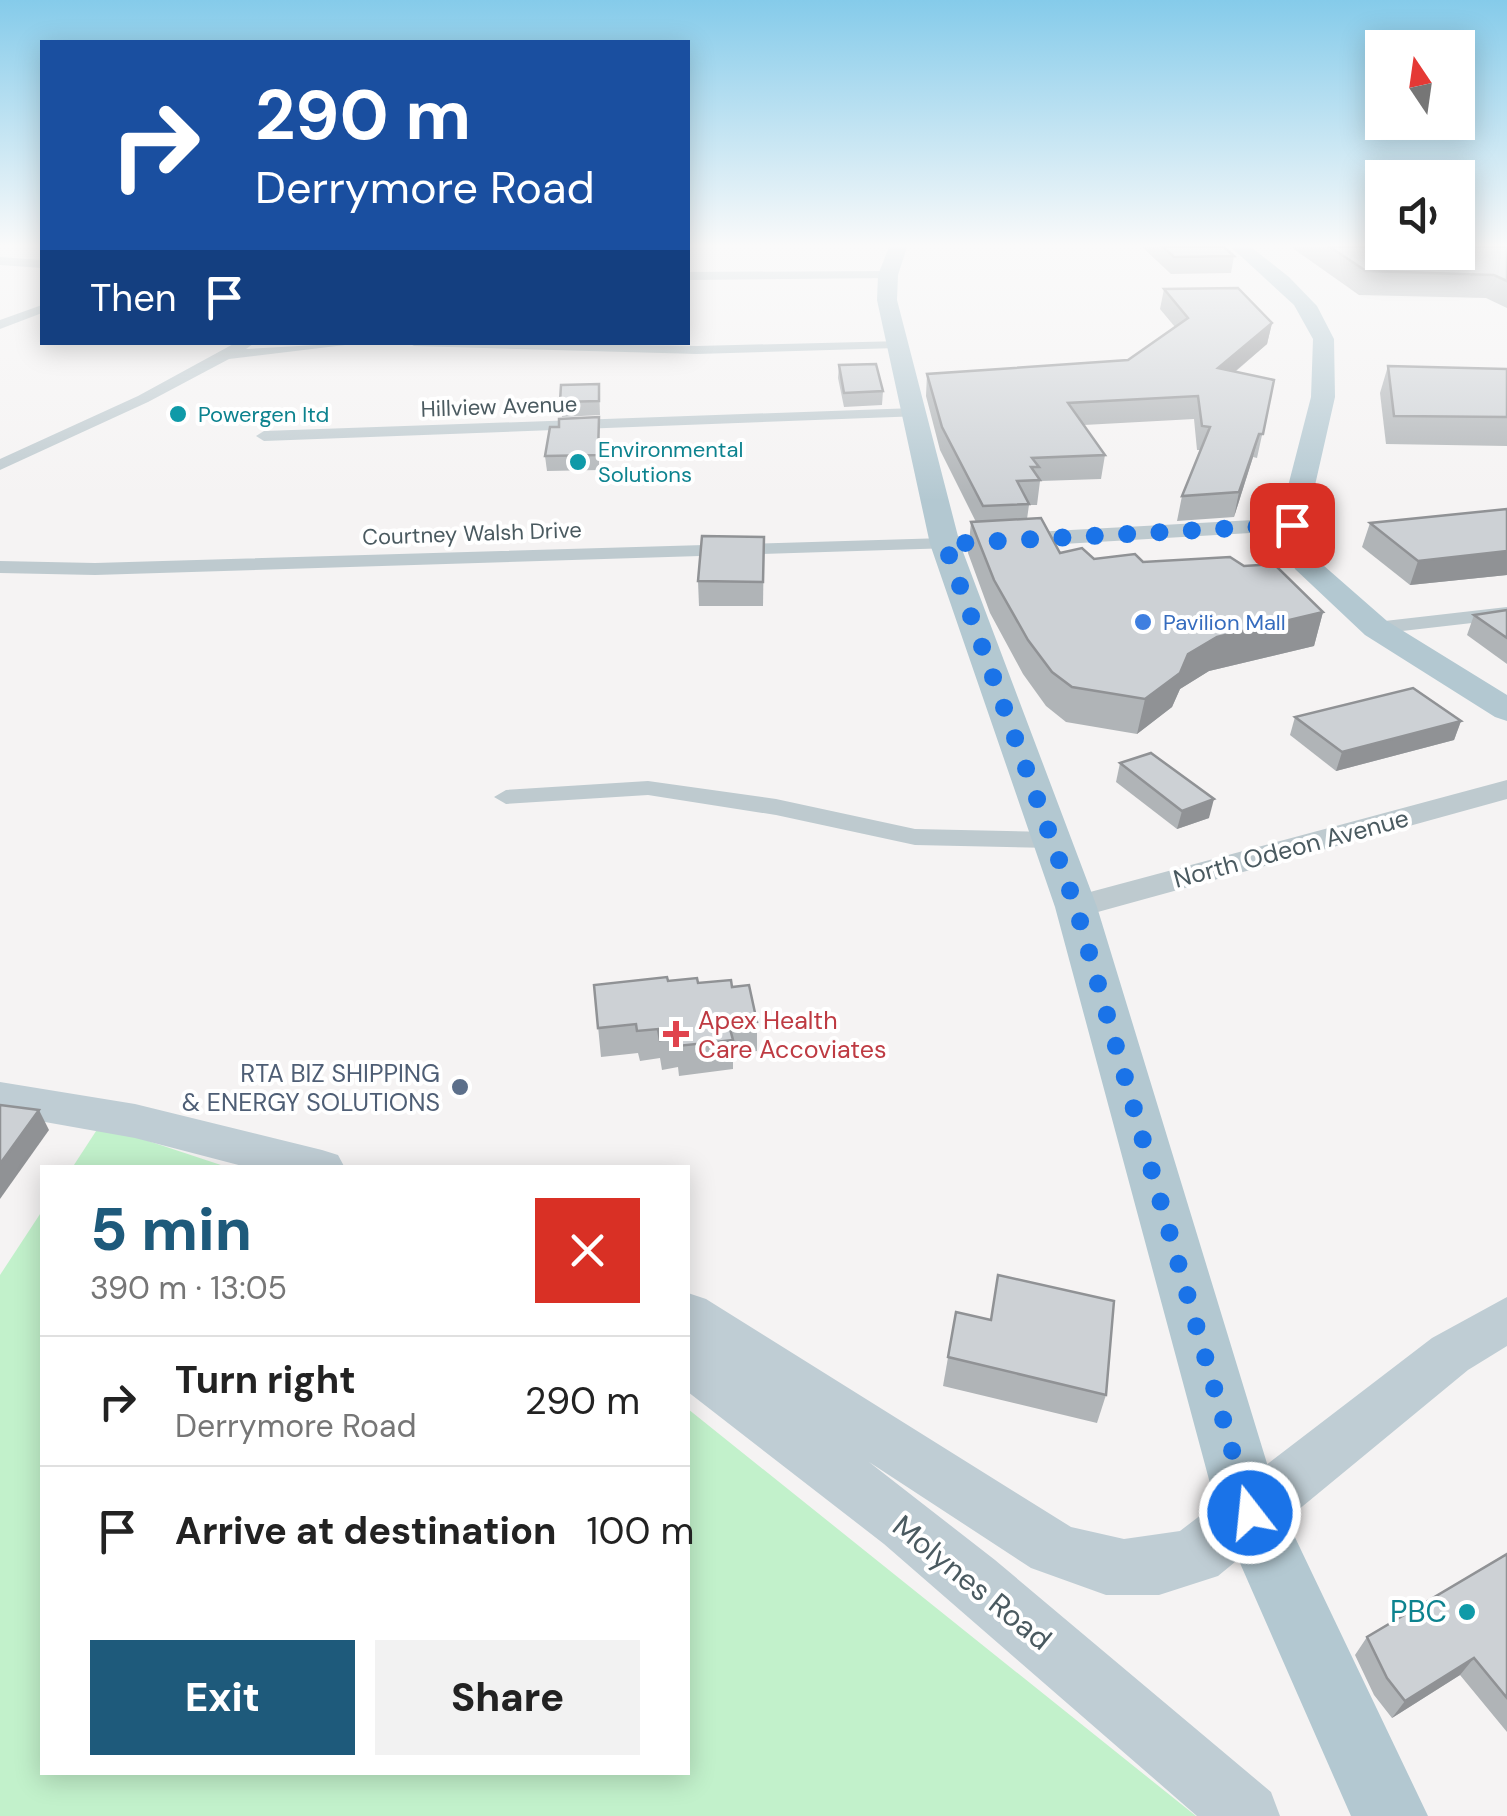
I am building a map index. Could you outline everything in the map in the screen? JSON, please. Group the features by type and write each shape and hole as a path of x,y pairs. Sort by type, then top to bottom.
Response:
{"main road":[{"path":"894,332 945,544 1076,907 1250,1513 1390,1816"},
{"path":"1322,332 1324,403 1300,510 1292,525 1310,568 1376,628 1507,710"},
{"path":"0,1098 135,1121 310,1165"},
{"path":"690,1317 1052,1548 1088,1564 1128,1572 1164,1568 1197,1555 1450,1354 1507,1319"},
{"name":"Molynes Road","path":"690,1365 814,1454 1016,1618 1247,1816"}],"street":[{"path":"520,345 698,350 897,344"},
{"path":"0,465 244,345"},
{"path":"225,356 333,345"},
{"name":"Hillview Avenue","path":"264,436 915,414"},
{"path":"945,544 1292,525"},
{"name":"Courtney Walsh Drive","path":"0,567 95,569 945,544"},
{"path":"1376,628 1507,613"},
{"path":"506,796 648,788 762,804 915,836 1052,840"},
{"name":"North Odeon Avenue","path":"1076,907 1507,789"}],"green space":[{"path":"100,1125 221,1165 74,1165"},
{"path":"40,1214 40,1775 690,1775 690,1411 1196,1816 0,1816 0,1275"}],"building":[{"path":"1168,332 1262,332 1218,368 1274,380 1263,434 1259,434 1239,492 1182,496 1210,427 1202,426 1198,396 1068,403 1105,455 1032,458 1039,467 1031,467 1040,480 1017,481 1029,504 983,506 942,427 927,374 1128,360"},
{"path":"876,364 883,391 844,393 839,365"},
{"path":"1388,366 1507,369 1507,417 1394,416"},
{"path":"599,384 599,401 560,402 561,385"},
{"path":"599,417 598,455 545,456 550,427 559,427 559,419"},
{"path":"1507,509 1507,551 1418,561 1370,523"},
{"name":"Pavilion Mall","path":"1041,518 1060,553 1082,548 1094,559 1135,554 1143,562 1230,557 1244,566 1274,564 1323,612 1217,637 1188,654 1180,673 1145,699 1072,687 1052,672 1028,640 994,580 971,522"},
{"path":"702,536 764,537 763,582 698,581"},
{"path":"1507,610 1507,638 1474,615"},
{"path":"1413,688 1461,721 1342,752 1295,717"},
{"path":"1151,753 1214,799 1182,811 1120,763"},
{"path":"667,977 668,981 697,978 698,983 731,980 732,987 749,985 757,1022 729,1025 733,1040 678,1046 676,1038 660,1040 658,1029 637,1031 636,1024 598,1028 594,985"},
{"path":"0,1105 39,1110 0,1164"},
{"path":"998,1275 1114,1301 1106,1395 948,1357 956,1312 991,1320"},
{"name":"PBC","path":"1507,1554 1507,1698 1474,1658 1405,1701 1387,1678 1367,1637"}],"place":[{"name":"Powergen ltd","path":"178,414"},
{"name":"Environmental Solutions","path":"578,462"},
{"name":"Pavilion Mall","path":"1143,622"},
{"name":"Apex Health Care Accoviates","path":"676,1034"},
{"name":"RTA BIZ SHIPPING & ENERGY SOLUTIONS","path":"460,1087"},
{"name":"PBC","path":"1467,1612"}],"route":[{"path":"1250,1513 1076,907 945,544 1292,525"}]}
